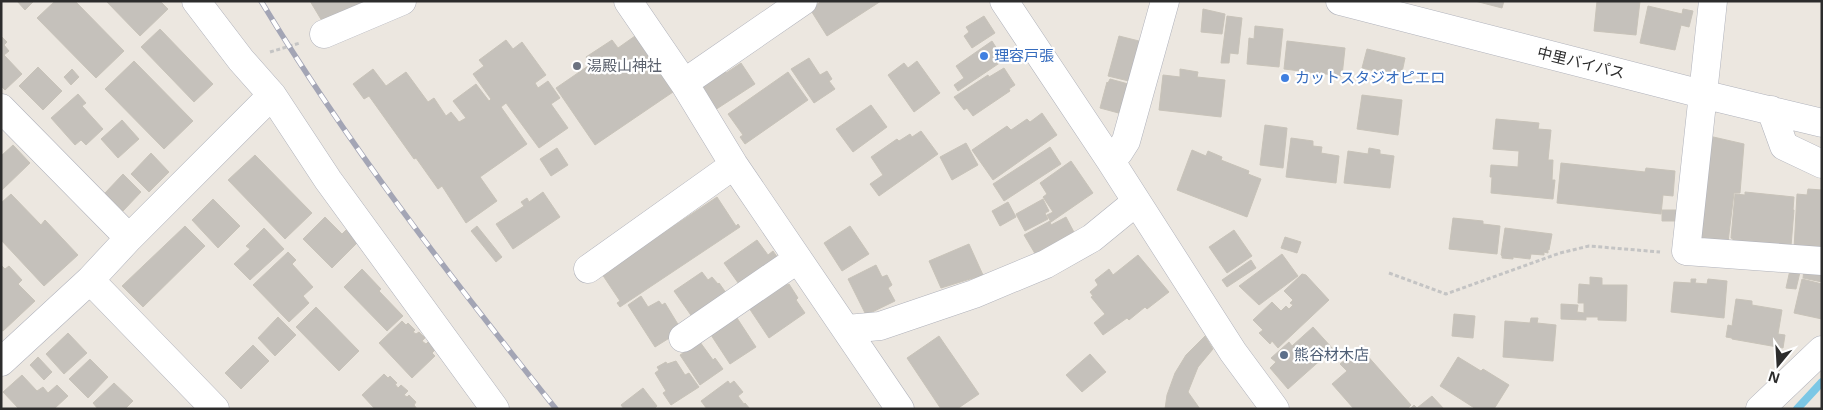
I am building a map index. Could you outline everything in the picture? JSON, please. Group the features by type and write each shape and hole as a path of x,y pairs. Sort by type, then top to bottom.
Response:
{"street":[{"path":"196,1 240,60 272,95 328,180 495,409"},
{"path":"324,34 402,1"},
{"path":"628,1 684,82 734,165 900,409"},
{"path":"684,82 803,1"},
{"path":"1004,1 1110,160 1233,352 1275,409"},
{"path":"1110,160 1119,152 1126,141 1165,1"},
{"name":"中里バイパス","path":"1340,1 1822,123"},
{"path":"1713,1 1686,251 1822,261"},
{"path":"1,362 90,280 272,95"},
{"path":"1,108 130,238"},
{"path":"1771,110 1784,146 1822,164"},
{"path":"588,269 734,165"},
{"path":"847,329 880,326 974,294 1046,264 1092,238 1136,202"},
{"path":"683,338 798,259"},
{"path":"90,280 215,409"},
{"path":"1760,409 1822,350"}],"path":[{"path":"240,60 289,47 324,34"},
{"path":"1389,273 1446,294 1560,253 1589,246 1669,252 1686,251"}],"building":[{"path":"17,1 34,1 25,10"},
{"path":"55,1 75,1 124,51 96,78 37,18"},
{"path":"106,1 160,1 168,9 140,36"},
{"path":"310,1 368,1 322,21"},
{"path":"822,1 881,1 827,36 810,9"},
{"path":"1475,1 1504,1 1502,8"},
{"path":"1597,1 1640,1 1636,35 1594,31"},
{"path":"1648,6 1682,14 1683,9 1693,11 1689,27 1681,25 1675,50 1640,43"},
{"path":"1203,9 1225,14 1222,34 1201,32"},
{"path":"984,16 995,33 972,48 964,36 969,32 966,27"},
{"path":"1227,16 1242,18 1238,54 1230,53 1229,63 1221,63"},
{"path":"1255,26 1283,29 1279,67 1247,64 1249,38 1254,39"},
{"path":"160,29 213,84 194,102 141,47"},
{"path":"1,36 7,42 4,45 9,51 4,55 22,74 5,90 1,86"},
{"path":"635,36 673,92 595,145 556,88 591,64 586,57 612,40 618,48"},
{"path":"1119,36 1143,42 1133,82 1108,76"},
{"path":"506,40 513,49 522,42 546,75 535,83 538,88 548,81 560,98 551,104 568,128 539,148 506,103 501,107 527,144 480,177 497,201 466,223 442,186 438,189 369,96 364,99 353,84 373,69 386,86 406,72 428,102 434,98 446,116 451,112 459,122 466,118 453,101 476,84 489,101 491,99 473,74 484,66 479,60"},
{"path":"992,41 1004,60 958,91 954,85 964,78 956,66"},
{"path":"1287,41 1345,48 1342,76 1284,69"},
{"path":"1367,49 1405,58 1401,77 1362,68"},
{"path":"809,58 820,75 827,71 832,79 829,81 835,89 814,103 791,69"},
{"path":"134,61 193,121 164,149 105,89"},
{"path":"917,61 940,93 914,112 888,75 904,63 908,68"},
{"path":"741,63 755,84 715,110 699,87"},
{"path":"38,67 62,91 43,110 19,86"},
{"path":"1004,68 1015,85 1009,89 1010,91 973,116 967,108 964,110 954,97 988,75 989,77"},
{"path":"72,69 79,77 71,85 64,77"},
{"path":"1180,69 1198,72 1197,77 1225,80 1221,117 1159,110 1163,75 1180,77"},
{"path":"788,72 808,100 745,144 740,137 743,135 728,114"},
{"path":"1110,79 1132,85 1126,115 1100,108 1107,82"},
{"path":"78,94 86,103 82,106 103,129 86,145 81,140 75,145 51,118"},
{"path":"1362,95 1402,100 1398,135 1357,129"},
{"path":"871,105 887,127 853,152 836,129"},
{"path":"1042,113 1057,135 993,180 972,150 1007,126 1011,130 1027,119 1030,122"},
{"path":"1496,119 1539,123 1538,129 1551,130 1548,160 1553,160 1552,180 1555,180 1553,199 1491,193 1491,165 1518,167 1519,151 1493,149"},
{"path":"122,120 139,139 118,158 101,139"},
{"path":"1265,125 1287,128 1283,168 1260,165"},
{"path":"921,131 938,154 879,196 870,184 883,175 871,157 897,139 899,141 910,134 912,137"},
{"path":"1709,136 1744,144 1740,193 1734,193 1728,242 1699,240"},
{"path":"1291,138 1313,141 1313,146 1322,147 1321,153 1339,156 1336,183 1286,177"},
{"path":"966,143 978,165 952,180 940,157"},
{"path":"13,145 30,163 1,191 1,156"},
{"path":"1050,147 1061,164 1004,201 993,184"},
{"path":"557,148 568,165 551,176 540,159"},
{"path":"1369,148 1380,150 1380,154 1394,156 1390,188 1344,183 1348,151 1368,154"},
{"path":"1192,150 1206,156 1208,151 1222,157 1221,160 1249,171 1248,174 1261,179 1247,217 1177,190"},
{"path":"151,153 169,172 149,192 131,174"},
{"path":"255,155 312,213 285,239 228,180"},
{"path":"1071,161 1093,193 1051,222 1047,215 1053,212 1043,197 1047,194 1040,183"},
{"path":"1561,163 1645,172 1646,168 1675,171 1673,196 1663,195 1661,214 1557,203"},
{"path":"123,174 141,192 123,211 105,193"},
{"path":"1808,189 1822,190 1822,248 1794,249 1797,194 1807,195"},
{"path":"543,192 560,217 513,249 496,224 524,206 521,202 527,198 529,202"},
{"path":"1745,192 1794,197 1791,246 1733,241 1731,238 1735,194 1745,195"},
{"path":"11,194 41,225 45,220 78,255 44,286 1,240 1,203"},
{"path":"717,197 736,226 738,224 740,227 620,307 617,303 620,301 602,274"},
{"path":"213,199 240,226 218,248 192,220"},
{"path":"1043,199 1049,211 1045,213 1048,219 1025,231 1016,214"},
{"path":"1008,202 1016,217 1000,226 992,211"},
{"path":"1662,210 1678,210 1677,221 1662,221"},
{"path":"325,217 342,234 346,230 358,242 332,268 303,239"},
{"path":"1066,217 1076,236 1037,257 1024,235 1050,221 1051,225"},
{"path":"1453,218 1483,221 1483,224 1500,226 1497,254 1449,249"},
{"path":"185,226 205,246 143,307 122,286"},
{"path":"477,226 502,257 496,262 471,231"},
{"path":"850,226 869,254 842,271 824,243"},
{"path":"264,228 284,249 250,280 234,264 250,249 246,246"},
{"path":"1505,228 1552,234 1548,253 1544,252 1544,255 1531,254 1530,259 1502,258"},
{"path":"1234,230 1252,256 1227,273 1209,247"},
{"path":"1285,237 1301,242 1297,253 1281,248"},
{"path":"757,240 768,255 773,251 778,258 741,287 724,263"},
{"path":"969,244 983,275 941,288 929,261"},
{"path":"288,252 296,260 292,264 313,287 303,296 309,303 289,322 253,285"},
{"path":"1282,254 1298,276 1259,305 1239,286"},
{"path":"1138,255 1169,292 1147,309 1145,307 1129,320 1127,318 1103,335 1094,323 1105,314 1091,297 1093,296 1090,292 1098,285 1095,280 1109,269 1113,275"},
{"path":"1251,260 1256,268 1227,287 1222,280"},
{"path":"1,265 5,269 9,266 22,280 18,284 35,301 3,331 1,330"},
{"path":"876,265 882,277 887,275 892,285 888,288 895,301 866,315 848,279"},
{"path":"362,269 381,289 379,291 403,316 387,331 344,287"},
{"path":"1804,269 1822,270 1822,282 1803,278"},
{"path":"1790,270 1800,272 1796,289 1786,288"},
{"path":"702,272 708,280 712,277 719,283 729,297 695,321 674,291"},
{"path":"1302,274 1306,275 1329,300 1278,348 1272,341 1270,344 1259,333 1263,330 1253,320 1272,302 1281,311 1286,306 1289,309 1293,305 1290,303 1293,300 1284,291"},
{"path":"1590,277 1602,278 1602,285 1627,285 1626,321 1598,320 1598,317 1586,317 1586,320 1561,319 1561,304 1578,305 1577,312 1584,313 1584,303 1578,303 1579,284 1590,285"},
{"path":"1691,279 1696,279 1695,283 1707,284 1708,279 1727,281 1724,318 1671,312 1674,282 1691,283"},
{"path":"1802,279 1822,284 1822,319 1794,313"},
{"path":"786,283 787,285 789,284 798,298 796,300 805,313 769,338 749,308"},
{"path":"641,296 648,307 659,301 662,305 665,303 679,326 679,332 655,347 628,305"},
{"path":"1736,299 1752,301 1752,305 1782,310 1778,334 1785,335 1783,348 1726,337 1728,325 1732,326"},
{"path":"316,307 359,351 339,371 296,327"},
{"path":"1454,314 1475,316 1473,338 1452,336"},
{"path":"278,317 296,335 275,356 258,338"},
{"path":"737,318 756,347 730,364 711,335"},
{"path":"1531,318 1538,318 1537,323 1556,325 1553,361 1503,357 1505,321 1530,323"},
{"path":"402,321 406,325 408,323 415,330 413,332 416,334 419,332 425,338 422,341 426,344 428,342 435,350 432,353 435,356 412,378 379,343"},
{"path":"1313,327 1333,349 1288,389 1270,368 1276,362 1271,358 1289,342 1292,346"},
{"path":"68,333 87,353 64,374 46,354"},
{"path":"939,336 979,394 957,409 941,409 907,358"},
{"path":"1205,336 1213,349 1198,367 1188,392 1200,409 1165,409 1167,395 1175,373 1186,355"},
{"path":"700,342 713,360 715,358 723,369 700,385 680,355"},
{"path":"253,345 269,361 241,389 225,373"},
{"path":"1357,350 1362,356 1365,353 1411,405 1407,409 1354,409 1332,384 1347,371 1340,364"},
{"path":"1090,354 1106,372 1082,392 1066,375"},
{"path":"38,357 52,372 44,380 30,365"},
{"path":"1458,357 1481,371 1483,369 1509,385 1494,409 1476,409 1440,386"},
{"path":"90,359 108,377 88,398 69,379"},
{"path":"676,361 685,375 689,373 699,387 671,405 663,393 666,391 655,373 659,370 657,367 666,362 667,364"},
{"path":"384,374 388,378 390,376 397,383 395,384 398,388 401,385 408,391 404,395 407,397 409,395 416,402 414,405 417,409 375,409 362,395"},
{"path":"22,375 37,391 43,387 48,393 57,385 68,396 54,409 19,409 3,392"},
{"path":"728,381 730,384 734,381 743,392 738,396 750,409 707,409 701,401"},
{"path":"114,383 133,401 125,409 98,409 93,403"},
{"path":"643,388 657,406 654,409 624,409 621,405"},
{"path":"1432,396 1444,409 1410,409 1414,405 1417,408"}],"waterway":[{"path":"1797,409 1822,382"}],"railway":[{"path":"261,1 294,55 365,159 439,260 556,409"}],"place":[{"name":"理容戸張","path":"984,56"},
{"name":"湯殿山神社","path":"577,66"},
{"name":"カットスタジオピエロ","path":"1285,78"},
{"name":"熊谷材木店","path":"1284,355"}]}
